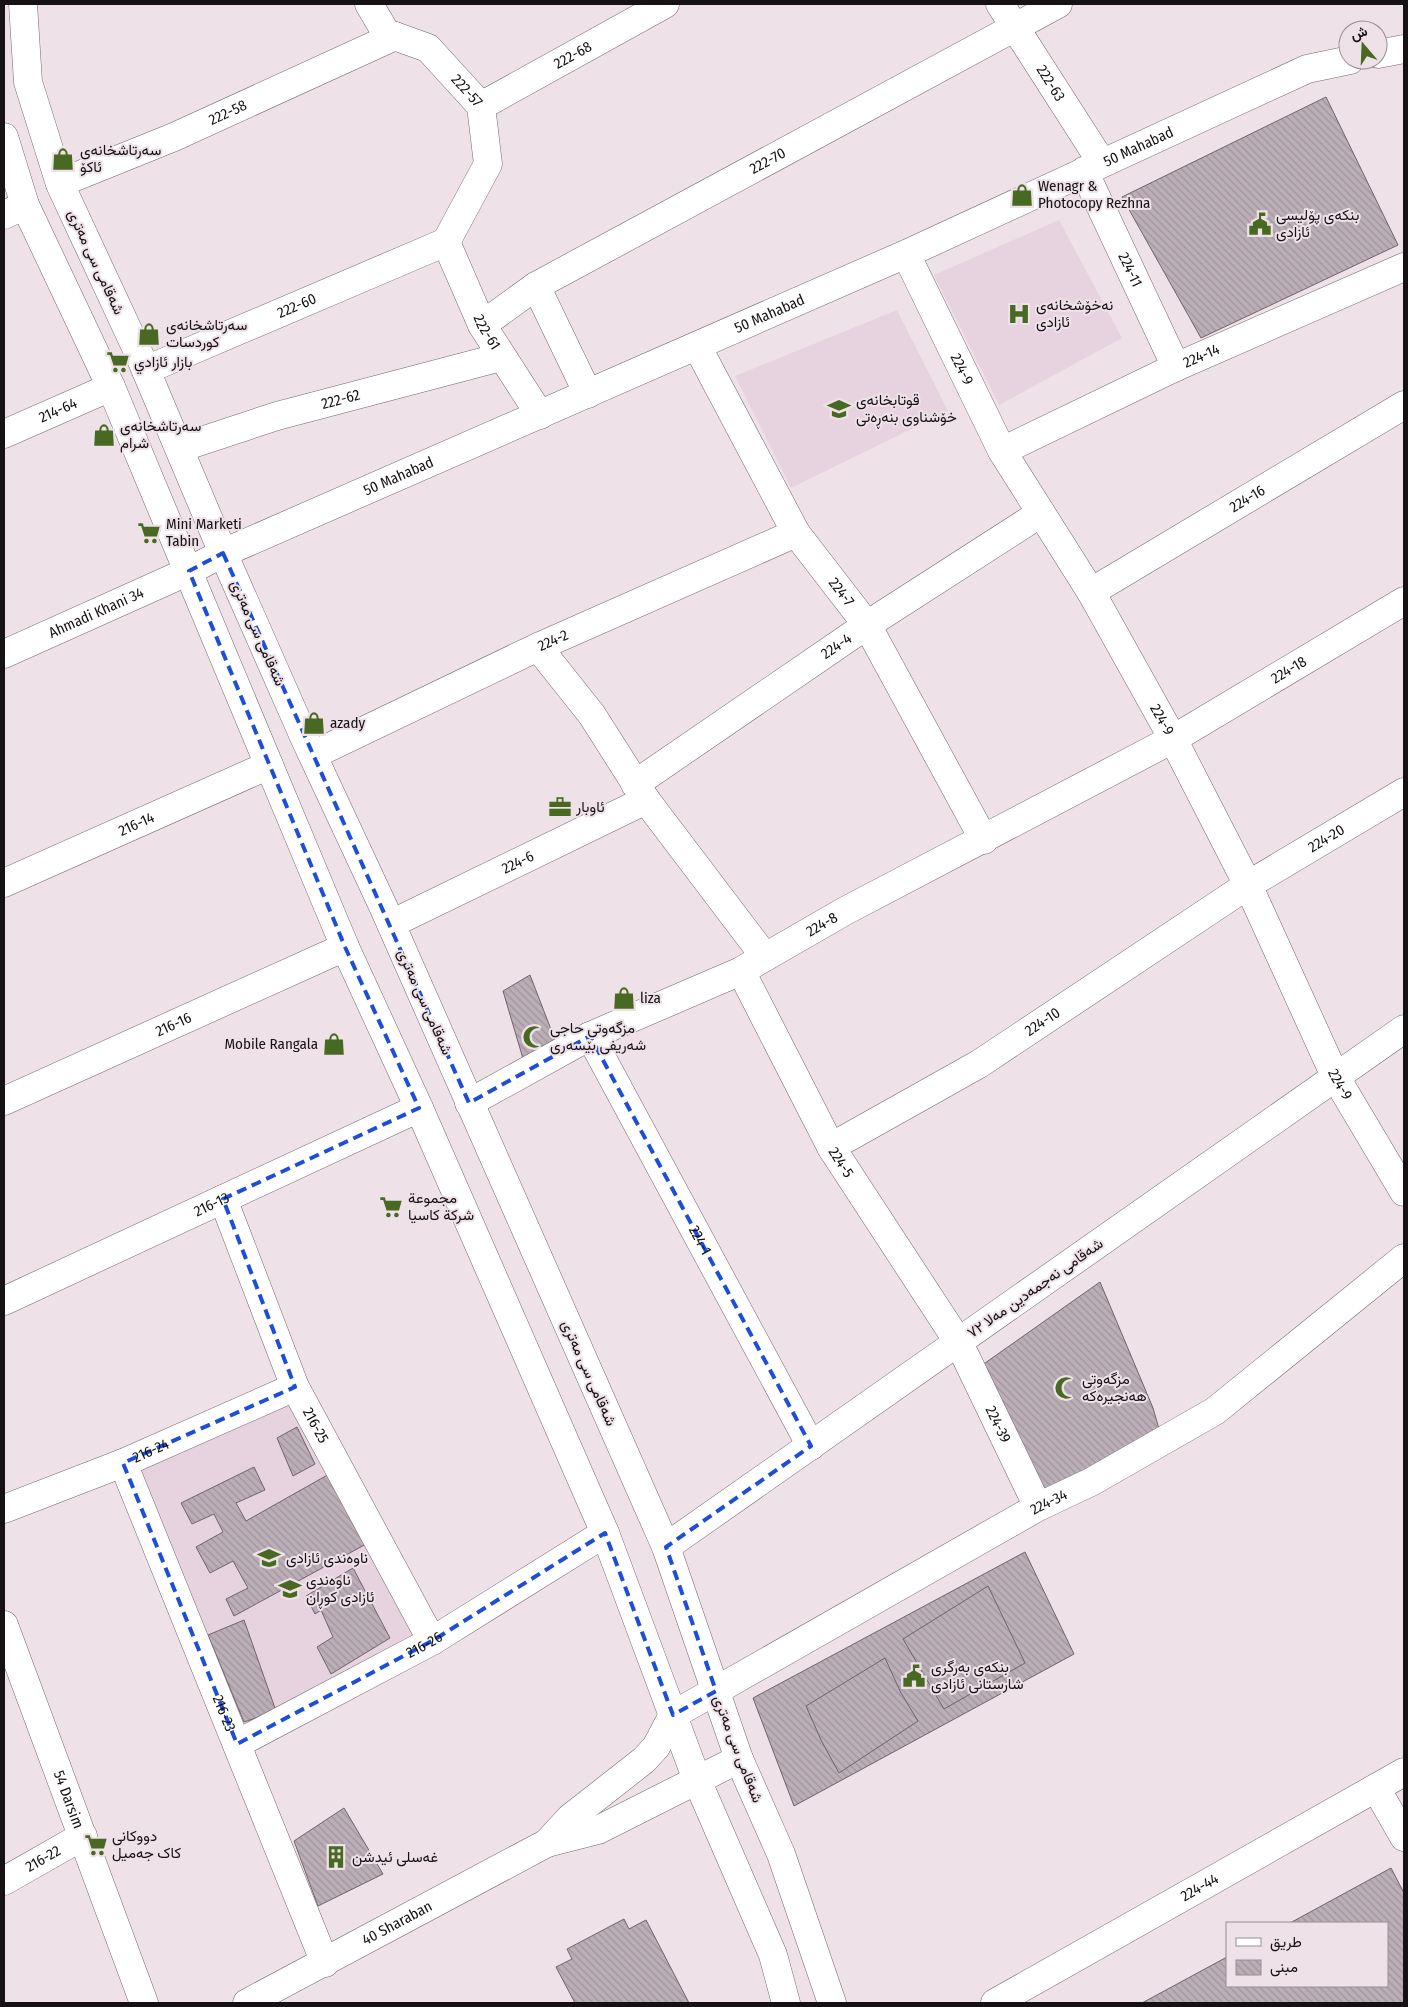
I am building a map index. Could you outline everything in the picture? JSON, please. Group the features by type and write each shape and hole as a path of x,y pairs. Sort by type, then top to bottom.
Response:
{"street":[{"name":"شەقامی سی مەتری","path":"23,4 28,82 60,183 146,370 223,553 391,924 666,1547 740,1759 781,1854 832,2003"},
{"name":"222-57","path":"369,4 386,33 428,48 481,106 488,164 446,242"},
{"name":"222-68","path":"481,106 665,4"},
{"name":"222-70","path":"482,325 536,286 1007,15 1058,4"},
{"name":"222-63","path":"1007,15 1093,167"},
{"name":"222-58","path":"60,183 174,137 395,36"},
{"path":"1388,52 1404,49"},
{"name":"50 Mahabad","path":"189,571 223,553 906,254 1307,69 1338,63"},
{"path":"4,137 14,210 111,387 345,947 419,1108 605,1534 697,1780 773,1955 786,2003"},
{"name":"224-11","path":"1093,167 1176,367"},
{"name":"222-61","path":"446,242 482,325 540,415"},
{"name":"222-60","path":"146,370 446,242"},
{"name":"224-9","path":"906,254 1002,452 1091,592 1173,739 1248,885 1335,1076 1404,1192"},
{"name":"224-14","path":"1002,452 1176,367 1404,267"},
{"path":"536,286 588,394"},
{"name":"224-7","path":"698,346 796,532 867,625 984,840"},
{"name":"222-62","path":"180,448 277,416 501,357"},
{"name":"214-64","path":"4,434 111,387"},
{"name":"224-16","path":"1091,592 1404,405"},
{"name":"224-4","path":"640,792 867,625 1041,513"},
{"name":"224-2","path":"313,755 538,648 796,532"},
{"name":"Ahmadi Khani 34","path":"4,654 189,571"},
{"name":"224-18","path":"1173,739 1404,601"},
{"path":"538,648 592,715 640,792 765,957"},
{"name":"224-8","path":"469,1103 590,1036 741,971 845,911 984,840 1173,739"},
{"name":"216-14","path":"4,883 270,765"},
{"name":"224-6","path":"391,924 640,792"},
{"name":"224-20","path":"1248,885 1404,792"},
{"name":"224-10","path":"831,1147 979,1064 1248,885"},
{"name":"216-16","path":"4,1101 345,947"},
{"name":"224-5","path":"741,971 831,1147 959,1343"},
{"name":"شەقامی نەجمەدین مەلا ٧٢","path":"666,1547 1404,1029"},
{"name":"224-1","path":"590,1036 811,1446"},
{"name":"216-13","path":"4,1301 419,1108"},
{"name":"216-25","path":"223,1199 295,1387 432,1641"},
{"name":"224-34","path":"673,1716 1038,1507 1091,1482 1215,1411 1404,1258"},
{"name":"224-39","path":"959,1343 1038,1507"},
{"name":"216-24","path":"4,1509 123,1463 295,1387"},
{"name":"216-23","path":"123,1463 324,1962"},
{"name":"216-26","path":"237,1744 432,1641 605,1534"},
{"name":"54 Darsim","path":"4,1625 144,2003"},
{"name":"40 Sharaban","path":"547,1843 570,1818 644,1760 656,1747 673,1716"},
{"name":"40 Sharaban","path":"246,2003 547,1843 598,1830 740,1759"},
{"name":"224-44","path":"994,2003 1404,1772"},
{"path":"1376,1788 1404,1837"},
{"name":"216-22","path":"4,1881 83,1836"}],"highlighted area":[{"path":"223,553 469,1103 590,1036 811,1446 666,1547 716,1691 673,1715 605,1533 432,1641 237,1744 123,1463 295,1387 223,1199 419,1108 345,947 189,571"}],"shaded area":[{"path":"1059,220 1122,338 999,405 934,275"},
{"path":"897,310 948,411 791,488 735,376"},
{"name":"ناوەندی ئازادی کوڕان","path":"292,1398 416,1634 246,1727 138,1465"}],"building":[{"path":"1326,97 1398,245 1201,338 1122,197"},
{"path":"530,975 557,1045 524,1062 503,991"},
{"name":"مزگەوتی ھەنجیرەکە","path":"1100,1282 1153,1408 1161,1436 1043,1497 978,1368"},
{"path":"297,1427 315,1464 293,1476 277,1438"},
{"path":"254,1467 265,1490 236,1503 246,1521 331,1473 368,1543 234,1616 226,1599 248,1588 233,1561 210,1573 196,1547 223,1532 214,1514 192,1524 181,1503"},
{"name":"بنکەی بەرگری شارستانی ئازادی","path":"1025,1552 1074,1654 794,1806 753,1698"},
{"path":"353,1568 390,1638 331,1674 317,1647 333,1637 321,1610 315,1614 306,1596"},
{"path":"988,1586 1025,1663 944,1709 903,1639"},
{"path":"244,1620 276,1711 244,1722 208,1635"},
{"path":"885,1658 901,1693 918,1721 839,1773 821,1740 806,1706"},
{"name":"غەسلی ئیدشن","path":"344,1808 383,1874 318,1906 294,1841"},
{"path":"1391,1868 1404,1893 1404,2003 1142,2003 1226,1958 1226,1987 1388,1987 1388,1922 1292,1922"},
{"path":"624,1919 629,1929 646,1920 689,2003 575,2003 556,1967 572,1959 567,1949"}],"place":[{"name":"سە‌رتاشخانە‌ی ئاكۆ","path":"63,159"},
{"name":"Wenagr & Photocopy Rezhna","path":"1022,195"},
{"name":"بنکەی پۆلیسی ئازادی","path":"1260,224"},
{"name":"نەخۆشخانەی ئازادی","path":"1019,314"},
{"name":"سە‌رتاشخانە‌ی كوردسات","path":"149,334"},
{"name":"بازار ئازادي","path":"118,362"},
{"name":"قوتابخانەی خۆشناوی بنەڕەتی","path":"839,409"},
{"name":"سە‌رتاشخانە‌ی شرام","path":"104,435"},
{"name":"Mini Marketi Tabin","path":"149,533"},
{"name":"azady","path":"314,723"},
{"name":"ئاوبار","path":"560,807"},
{"name":"liza","path":"624,998"},
{"name":"مزگەوتی حاجی شەریفی بێسەری","path":"534,1037"},
{"name":"Mobile Rangala","path":"334,1044"},
{"name":"مجموعة شرکة کاسیا","path":"391,1207"},
{"name":"مزگەوتی ھەنجیرەکە","path":"1066,1388"},
{"name":"ناوەندی ئازادی","path":"269,1558"},
{"name":"ناوەندی ئازادی کوڕان","path":"290,1589"},
{"name":"بنکەی بەرگری شارستانی ئازادی","path":"914,1676"},
{"name":"دووکانی کاک جەمیل","path":"96,1845"},
{"name":"غەسلی ئیدشن","path":"336,1857"}]}
